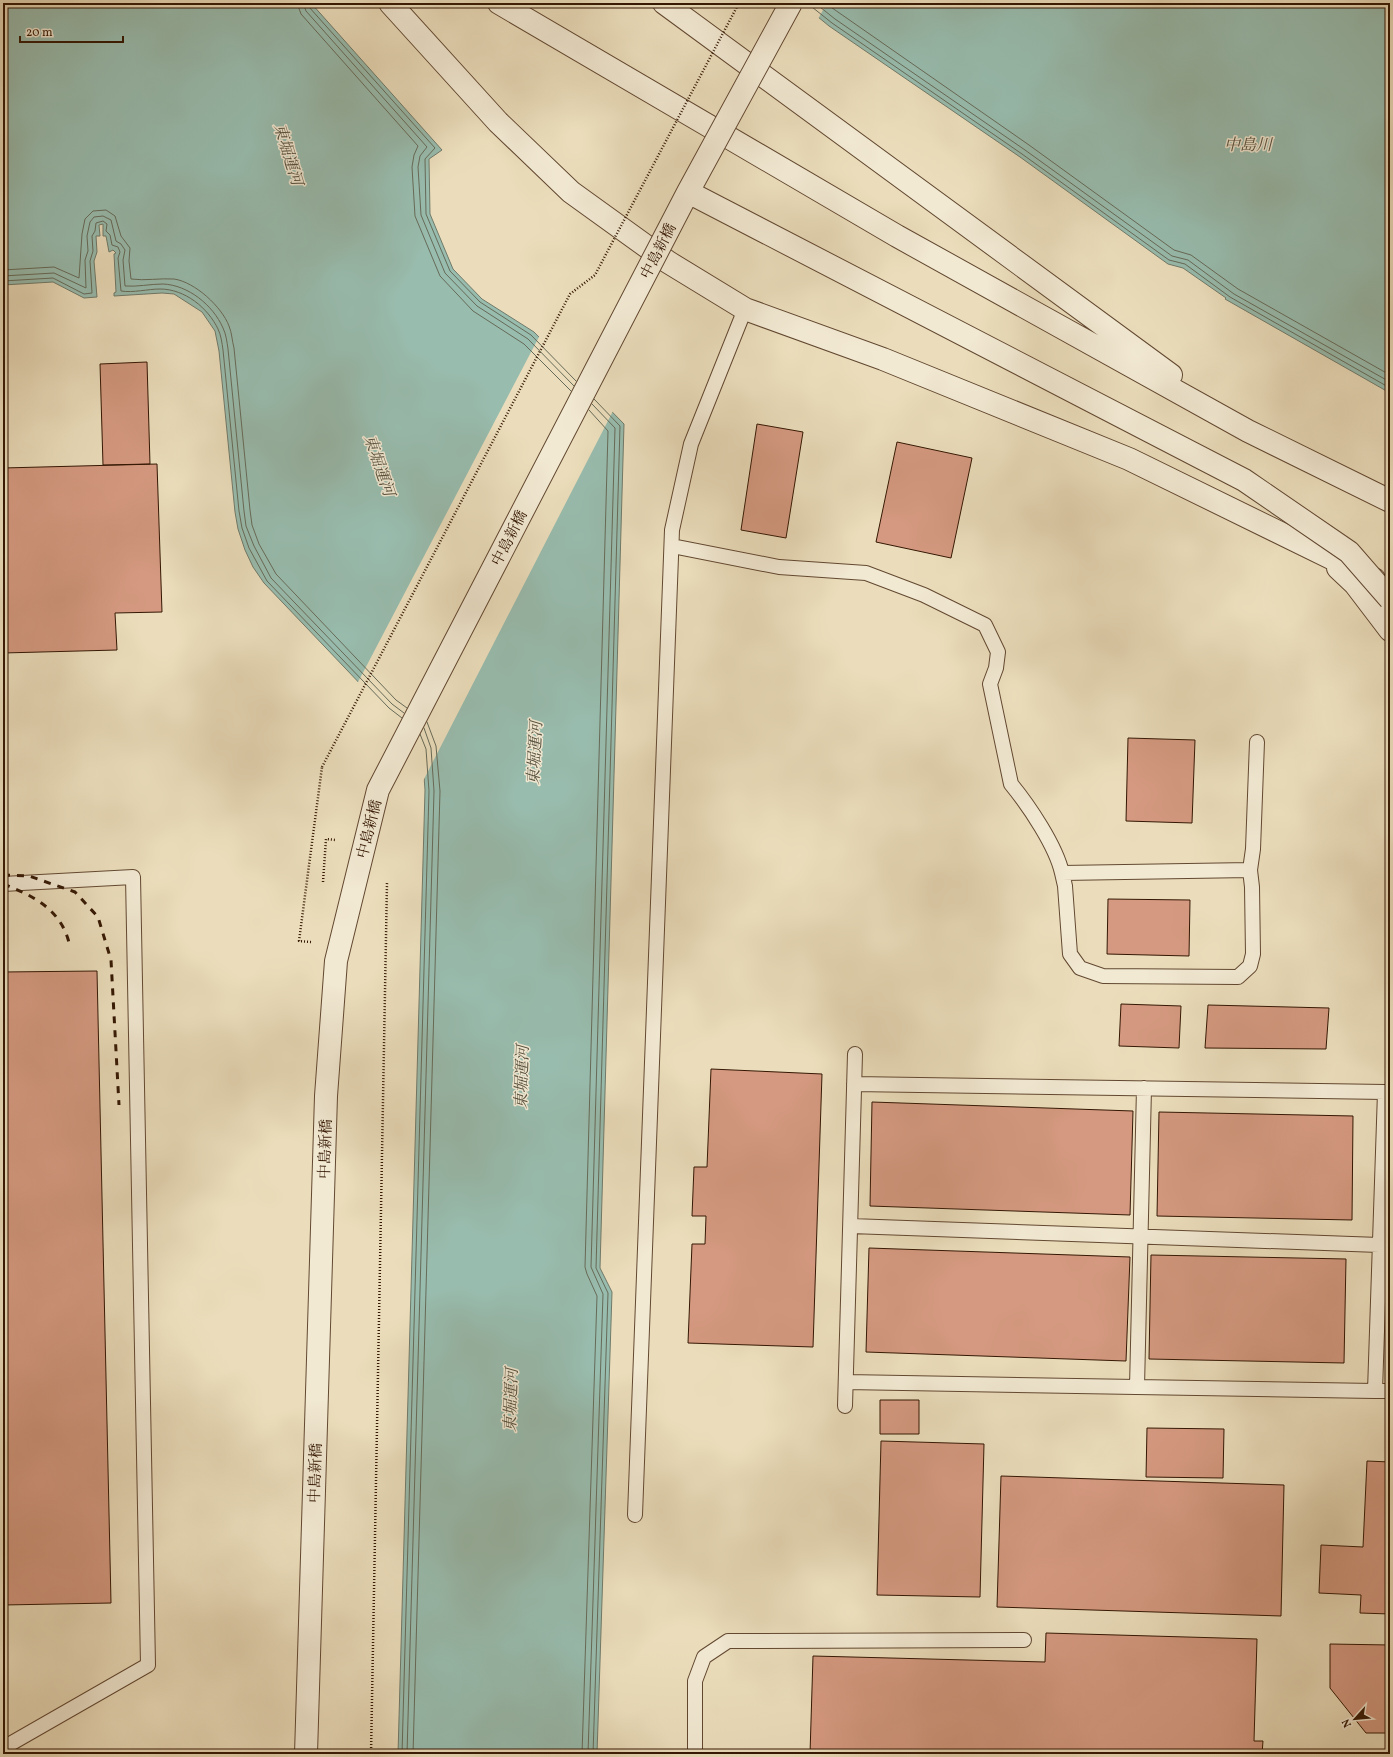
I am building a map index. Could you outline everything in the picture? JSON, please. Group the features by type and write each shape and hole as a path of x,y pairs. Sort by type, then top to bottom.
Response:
{"street":[{"path":"390,3 498,122 571,192 668,262 744,309 883,359 1129,459 1390,587"},
{"path":"499,3 897,236 1248,431 1390,502"},
{"path":"664,3 1248,431"},
{"name":"中島新橋","path":"306,1754 326,1096 337,954 378,790 688,192 791,3"},
{"path":"688,192 1244,480 1349,552 1390,599"},
{"path":"1322,554 1355,584 1390,630"}],"lane":[{"path":"635,1515 672,530 691,444 744,309"},
{"path":"672,546 779,567 866,573 924,595 985,625 998,652 996,668 990,684 1011,784 1022,797 1059,858 1062,873 1070,954 1080,968 1103,976 1238,977 1250,966 1253,954 1252,887 1250,870 1253,849 1257,742"},
{"path":"1062,873 1250,870"},
{"path":"3,884 133,877 148,1665 3,1748"},
{"path":"846,1406 855,1054"},
{"path":"854,1084 1384,1092 1375,1391"},
{"path":"1136,1387 1144,1088"},
{"path":"850,1226 1379,1245"},
{"path":"846,1382 1390,1391"},
{"path":"695,1754 695,1681 704,1657 728,1641 1024,1640"}],"path":[{"path":"322,767 570,294 595,275 739,3"},
{"path":"371,1754 382,1197"}],"water":[{"name":"東堀運河","path":"3,3 311,3 442,150 429,159 430,214 453,269 482,299 534,332 624,424 600,1268 612,1292 597,1754 398,1754 425,790 422,749 416,733 386,711 264,583 253,567 238,529 235,512 219,351 215,331 202,312 174,294 162,293 114,296 114,293 116,292 114,254 116,253 113,250 109,252 106,236 103,236 103,224 99,225 100,236 96,236 97,252 94,261 97,297 84,298 53,282 3,285"},
{"name":"中島川","path":"801,3 1390,3 1390,393 1225,299 1226,298 1183,268 1168,264 1020,157 829,26"}],"pier":[{"path":"799,3 827,3 818,19"},
{"path":"540,335 613,411 422,783 420,750 414,734 385,712 357,684"}],"building":[{"path":"147,362 150,464 103,465 100,364"},
{"path":"757,424 803,432 786,538 741,530"},
{"path":"897,442 972,458 951,558 876,542"},
{"path":"157,464 162,612 115,613 117,650 3,653 3,468"},
{"path":"1128,738 1195,740 1192,823 1126,821"},
{"path":"1108,899 1190,900 1189,956 1107,954"},
{"path":"97,971 111,1603 3,1605 3,972"},
{"path":"1121,1004 1181,1006 1179,1048 1119,1046"},
{"path":"1208,1005 1329,1008 1326,1049 1205,1048"},
{"path":"711,1069 822,1074 813,1347 688,1343 692,1244 705,1244 706,1216 692,1216 694,1167 707,1167"},
{"path":"872,1102 1133,1111 1130,1215 870,1206"},
{"path":"1159,1112 1353,1116 1352,1220 1157,1216"},
{"path":"869,1248 1130,1257 1126,1361 866,1352"},
{"path":"1151,1255 1346,1259 1344,1363 1149,1359"},
{"path":"880,1400 919,1400 919,1434 880,1434"},
{"path":"1147,1428 1224,1429 1223,1478 1146,1477"},
{"path":"881,1441 984,1444 980,1597 877,1595"},
{"path":"1367,1461 1390,1462 1390,1614 1360,1613 1361,1595 1319,1593 1321,1545 1363,1547"},
{"path":"1001,1476 1284,1485 1281,1616 997,1607"},
{"path":"1046,1633 1257,1639 1254,1741 1263,1741 1262,1754 810,1754 813,1656 1045,1662"},
{"path":"1330,1644 1390,1645 1390,1733 1366,1733 1330,1688"}],"railway":[{"path":"3,875 29,876 75,892 98,917 111,960 119,1105"},
{"path":"3,884 26,894 46,906 61,924 70,947"}]}
